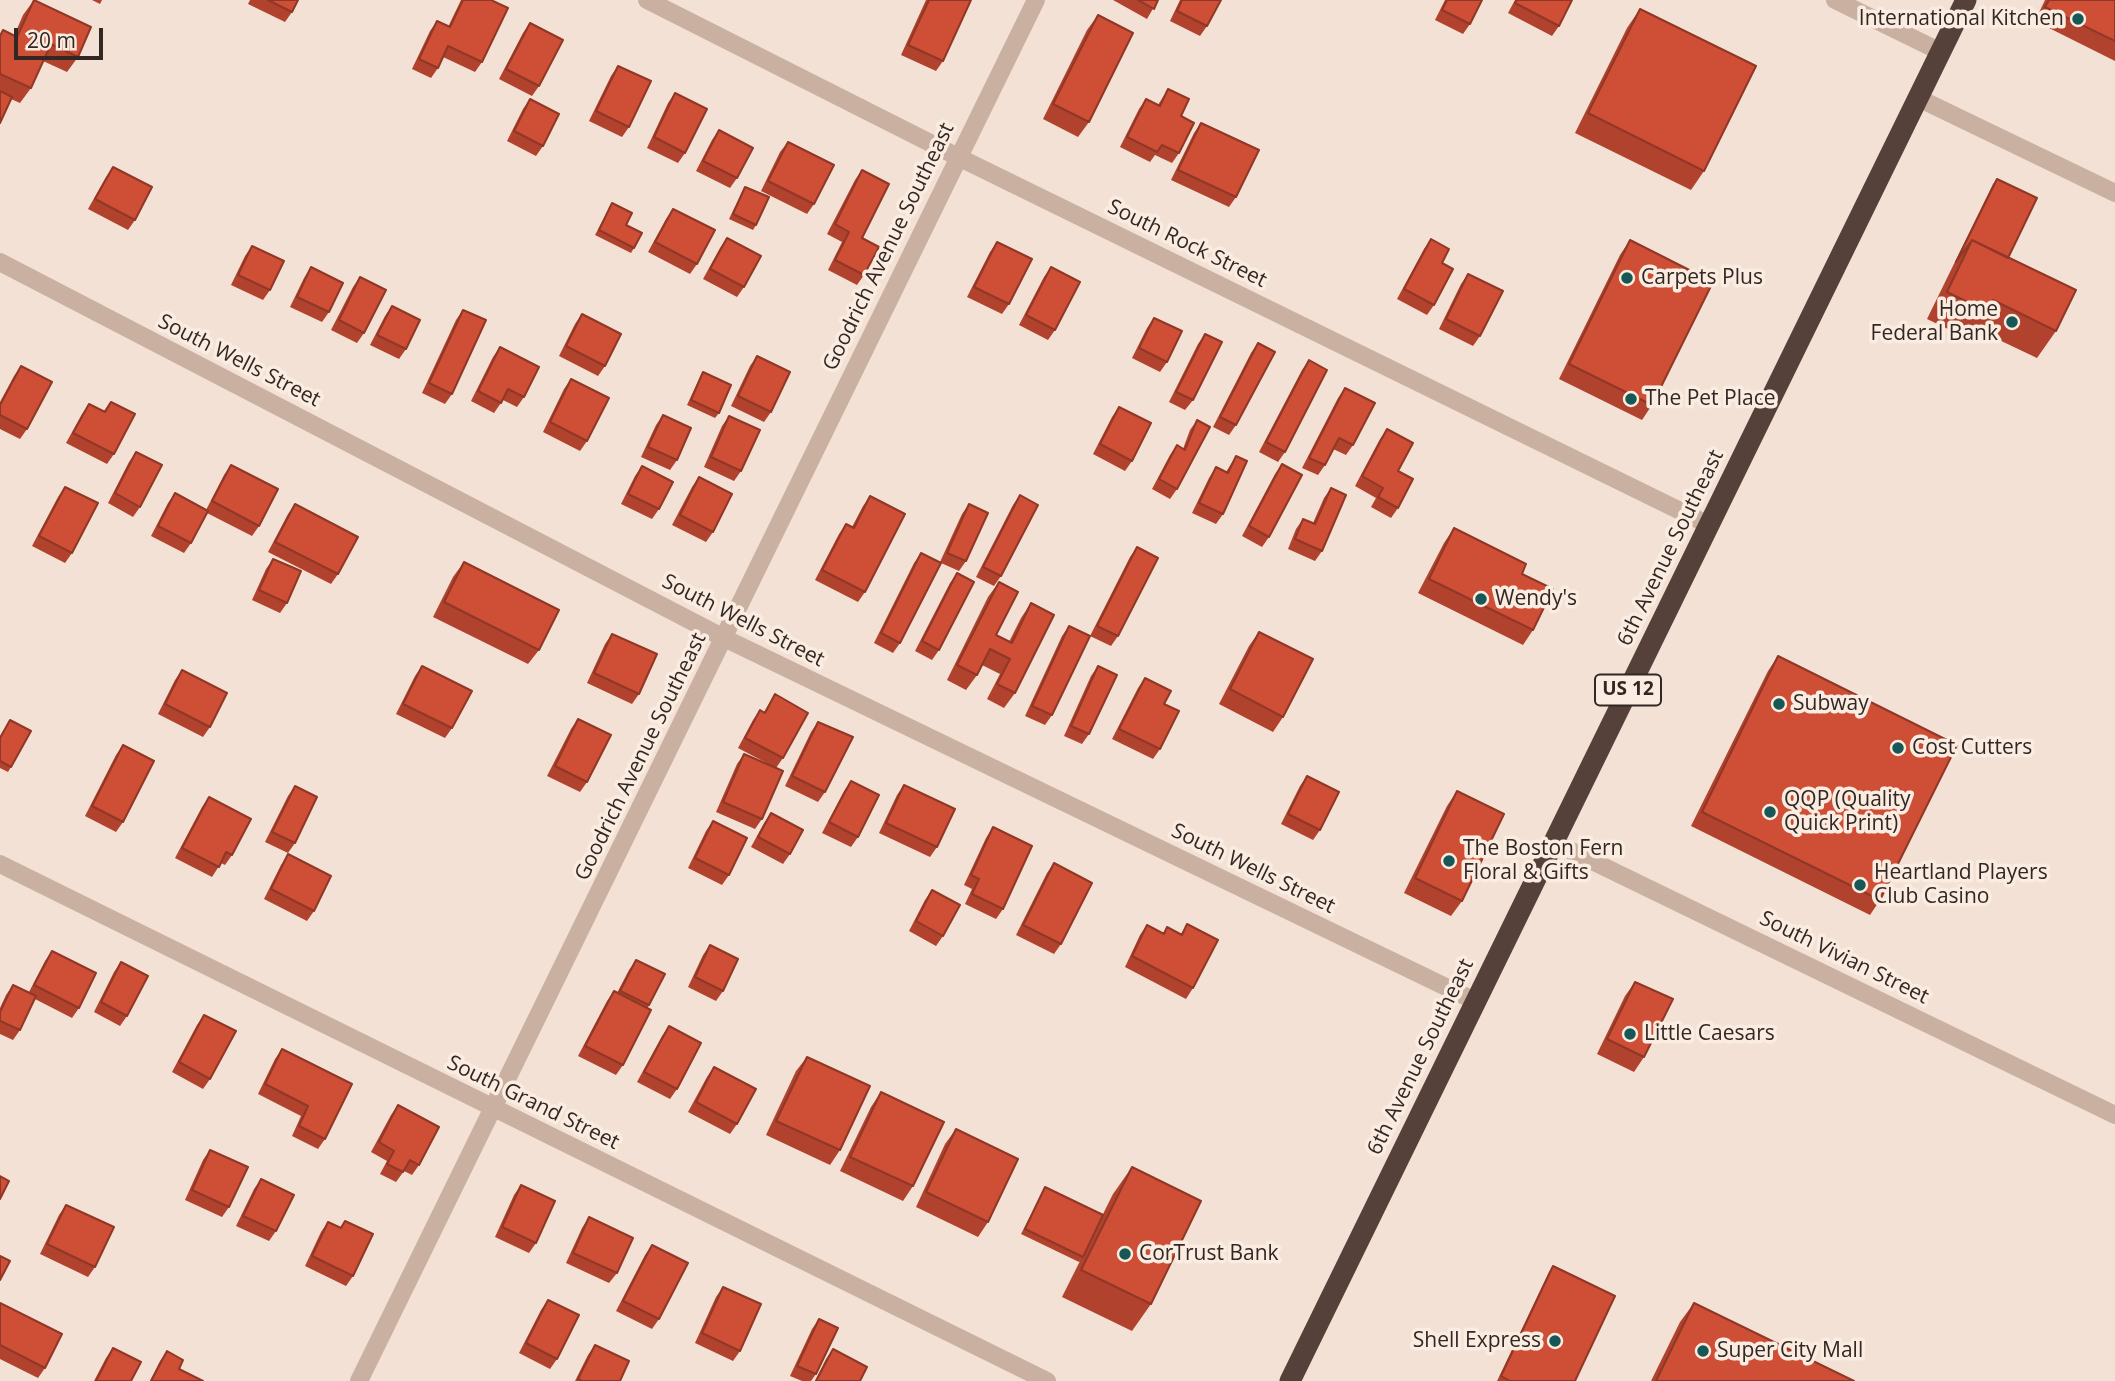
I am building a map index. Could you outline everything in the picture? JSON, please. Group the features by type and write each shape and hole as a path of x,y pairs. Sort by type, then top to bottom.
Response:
{"highway":[{"name":"6th Avenue Southeast","path":"1290,1381 1966,0"}],"street":[{"name":"South Rock Street","path":"647,0 958,157 1709,526"},
{"name":"Goodrich Avenue Southeast","path":"359,1381 1036,0"},
{"path":"1835,0 1941,52"},
{"path":"1918,98 2115,193"},
{"name":"South Wells Street","path":"0,262 724,638 1475,1001"},
{"name":"South Vivian Street","path":"1553,842 2115,1115"},
{"name":"South Grand Street","path":"0,864 1047,1381"}],"building":[{"path":"34,0 91,27 78,57 51,44 31,88 0,74 0,36 3,30 17,37"},
{"path":"268,0 298,0 292,12"},
{"path":"463,0 491,0 508,8 482,62 448,46 438,68 419,59 437,21 450,27"},
{"path":"929,0 971,0 943,61 908,45"},
{"path":"1138,0 1158,0 1154,9"},
{"path":"1182,0 1221,0 1207,26 1177,11"},
{"path":"1447,0 1482,0 1470,24 1442,10"},
{"path":"1517,0 1572,0 1559,26 1515,3"},
{"path":"2049,0 2115,0 2115,41 2045,7"},
{"path":"1640,9 1756,66 1704,171 1588,113"},
{"path":"1098,15 1133,33 1089,122 1053,104"},
{"path":"530,23 563,40 539,86 506,69"},
{"path":"618,66 651,81 629,127 596,111"},
{"path":"1168,89 1189,99 1181,116 1194,123 1179,153 1162,145 1157,152 1127,137 1146,99 1160,106"},
{"path":"0,91 12,97 0,123"},
{"path":"675,93 707,109 685,153 654,137"},
{"path":"530,99 559,114 543,146 514,131"},
{"path":"1201,123 1259,150 1236,197 1178,170"},
{"path":"719,130 753,148 737,178 703,161"},
{"path":"788,142 834,165 814,204 768,181"},
{"path":"113,167 152,187 135,220 95,199"},
{"path":"862,170 889,184 862,238 879,247 864,275 835,260 849,232 835,224"},
{"path":"1997,179 2037,198 2008,258 1972,240 1956,262"},
{"path":"745,187 769,197 756,225 733,214"},
{"path":"612,203 632,213 626,225 642,233 634,248 599,230"},
{"path":"673,209 715,230 697,264 655,242"},
{"path":"727,238 761,256 744,287 710,269"},
{"path":"1431,239 1449,249 1442,263 1453,269 1434,305 1404,289"},
{"path":"1630,240 1713,282 1652,405 1569,364"},
{"path":"1972,240 2076,290 2056,331 1993,300 1988,312 1947,292"},
{"path":"997,242 1032,259 1009,304 974,287"},
{"path":"252,246 284,261 270,290 238,275"},
{"path":"311,267 343,283 329,312 297,297"},
{"path":"1051,267 1080,282 1055,330 1026,315"},
{"path":"1468,274 1503,291 1480,336 1446,319"},
{"path":"360,277 386,290 364,333 339,320"},
{"path":"392,306 420,320 406,349 377,335"},
{"path":"463,310 486,320 452,394 429,383"},
{"path":"582,314 621,334 605,366 566,346"},
{"path":"1154,318 1182,331 1167,362 1139,348"},
{"path":"1205,334 1222,342 1193,400 1176,392"},
{"path":"1258,343 1275,352 1236,425 1220,417"},
{"path":"500,347 539,367 524,397 508,389 501,403 478,391"},
{"path":"757,356 790,372 771,412 738,396"},
{"path":"1309,360 1327,370 1285,452 1266,442"},
{"path":"21,366 52,382 27,429 0,415 0,405"},
{"path":"703,372 731,385 719,413 691,400"},
{"path":"571,379 609,398 587,441 550,422"},
{"path":"1345,388 1375,403 1353,445 1339,438 1325,465 1309,458"},
{"path":"111,402 135,414 114,454 73,433 89,404 105,412"},
{"path":"1119,407 1151,423 1132,461 1100,444"},
{"path":"663,415 691,428 677,460 648,447"},
{"path":"729,416 760,430 741,471 711,457"},
{"path":"1197,420 1210,427 1177,489 1159,479 1177,445 1185,450"},
{"path":"1387,429 1413,443 1398,471 1413,479 1398,508 1378,497 1383,488 1362,476"},
{"path":"136,452 162,465 140,507 115,493"},
{"path":"1236,456 1247,461 1223,514 1199,503 1216,467 1228,473"},
{"path":"1282,464 1302,475 1269,537 1249,526"},
{"path":"231,465 278,489 259,526 212,501"},
{"path":"642,466 673,482 659,509 628,494"},
{"path":"699,477 732,494 713,532 680,515"},
{"path":"65,487 98,503 72,553 39,536"},
{"path":"1331,488 1346,495 1322,551 1295,539 1303,519 1315,524"},
{"path":"175,493 208,511 191,543 158,526"},
{"path":"1020,495 1038,505 1001,576 983,567"},
{"path":"870,496 905,514 865,592 822,570 846,524 854,528"},
{"path":"295,504 358,537 338,574 275,542"},
{"path":"969,504 988,513 966,561 947,553"},
{"name":"Wendy's","path":"1454,528 1526,564 1522,574 1553,589 1533,630 1429,579"},
{"path":"1137,547 1158,558 1118,636 1097,626"},
{"path":"921,553 941,563 900,643 881,633"},
{"path":"273,559 301,571 287,603 259,590"},
{"path":"464,562 559,610 539,650 444,602"},
{"path":"957,573 974,582 939,650 922,641"},
{"path":"999,582 1018,592 996,635 1012,643 1031,603 1054,615 1015,693 997,684 1010,659 990,649 977,675 957,665"},
{"path":"1069,626 1090,636 1052,715 1032,706"},
{"path":"1259,632 1313,659 1283,717 1230,689"},
{"path":"612,634 657,654 639,694 594,673"},
{"path":"1778,656 1957,745 1880,900 1702,812"},
{"path":"422,666 472,691 452,728 403,704"},
{"path":"1098,666 1117,675 1089,734 1071,726"},
{"path":"182,670 227,693 210,727 165,704"},
{"path":"1145,678 1171,691 1164,704 1179,711 1160,749 1119,729"},
{"path":"775,694 808,713 783,758 745,738 760,710 765,713"},
{"path":"578,719 611,735 587,782 555,766"},
{"path":"10,720 31,731 11,767 0,761 0,738"},
{"path":"818,722 853,737 825,792 792,776"},
{"path":"123,745 154,761 123,822 92,806"},
{"path":"744,754 783,771 762,819 723,802"},
{"path":"1307,776 1339,792 1320,830 1288,814"},
{"path":"851,781 879,795 858,837 829,822"},
{"path":"904,785 955,809 937,847 886,823"},
{"path":"295,786 317,797 295,843 272,832"},
{"name":"The Boston Fern Floral & Gifts","path":"1457,791 1504,814 1462,901 1415,878"},
{"path":"209,797 251,819 232,855 226,852 219,867 182,848"},
{"path":"771,813 803,830 790,854 758,837"},
{"path":"713,821 747,838 729,875 695,858"},
{"path":"993,827 1032,846 1003,909 972,894 979,879 971,875"},
{"path":"288,854 331,876 314,911 271,889"},
{"path":"1054,863 1092,883 1061,944 1023,925"},
{"path":"932,890 960,905 943,936 916,921"},
{"path":"1187,924 1218,940 1193,988 1132,956 1147,925 1164,934 1167,927 1182,935"},
{"path":"710,945 738,959 723,991 695,977"},
{"path":"52,951 96,973 79,1008 34,985"},
{"path":"636,960 665,974 649,1005 620,991"},
{"path":"121,962 148,976 127,1016 101,1002"},
{"name":"Little Caesars","path":"1635,982 1673,999 1644,1057 1607,1039"},
{"path":"13,985 36,996 20,1030 0,1021 0,1012"},
{"path":"614,991 651,1010 623,1065 585,1046"},
{"path":"204,1015 236,1031 210,1079 179,1062"},
{"path":"669,1026 701,1043 677,1089 644,1072"},
{"path":"282,1049 352,1084 325,1139 299,1126 308,1106 265,1084"},
{"path":"807,1057 870,1086 840,1150 776,1121"},
{"path":"714,1067 756,1089 737,1124 696,1102"},
{"path":"881,1092 944,1122 913,1186 850,1157"},
{"path":"398,1105 439,1127 419,1165 410,1160 403,1172 387,1164 394,1151 379,1142"},
{"path":"956,1129 1018,1159 988,1222 926,1192"},
{"path":"210,1150 248,1167 229,1207 192,1190"},
{"path":"1132,1167 1201,1201 1151,1304 1081,1270"},
{"path":"0,1176 9,1181 0,1199"},
{"path":"261,1179 294,1195 276,1231 243,1216"},
{"path":"521,1185 555,1201 536,1243 502,1227"},
{"path":"1045,1187 1103,1215 1083,1257 1025,1229"},
{"path":"66,1205 114,1227 95,1267 47,1244"},
{"path":"589,1217 633,1238 617,1273 573,1253"},
{"path":"345,1221 373,1234 353,1276 312,1256 328,1222 341,1228"},
{"path":"652,1245 688,1263 659,1319 623,1301"},
{"path":"0,1256 10,1261 0,1280"},
{"name":"Shell Express","path":"1553,1266 1615,1296 1575,1381 1510,1381 1501,1376"},
{"path":"723,1287 761,1304 740,1351 702,1333"},
{"path":"548,1300 579,1315 557,1359 526,1343"},
{"path":"0,1303 62,1334 45,1368 0,1345"},
{"path":"1694,1303 1854,1381 1656,1381"},
{"path":"819,1319 838,1328 816,1374 797,1366"},
{"path":"595,1345 629,1361 620,1381 578,1379"},
{"path":"113,1348 141,1362 131,1381 96,1381"},
{"path":"833,1349 867,1367 860,1381 816,1381"},
{"path":"167,1351 183,1360 179,1369 203,1381 151,1381"}],"place":[{"name":"International Kitchen","path":"2078,19"},
{"name":"Carpets Plus","path":"1627,278"},
{"name":"Home Federal Bank","path":"2012,322"},
{"name":"The Pet Place","path":"1631,399"},
{"name":"Wendy's","path":"1481,599"},
{"name":"Subway","path":"1779,704"},
{"name":"Cost Cutters","path":"1898,748"},
{"name":"QQP (Quality Quick Print)","path":"1770,812"},
{"name":"The Boston Fern Floral & Gifts","path":"1449,861"},
{"name":"Heartland Players Club Casino","path":"1860,885"},
{"name":"Little Caesars","path":"1630,1034"},
{"name":"CorTrust Bank","path":"1125,1254"},
{"name":"Shell Express","path":"1555,1341"},
{"name":"Super City Mall","path":"1703,1351"}]}
